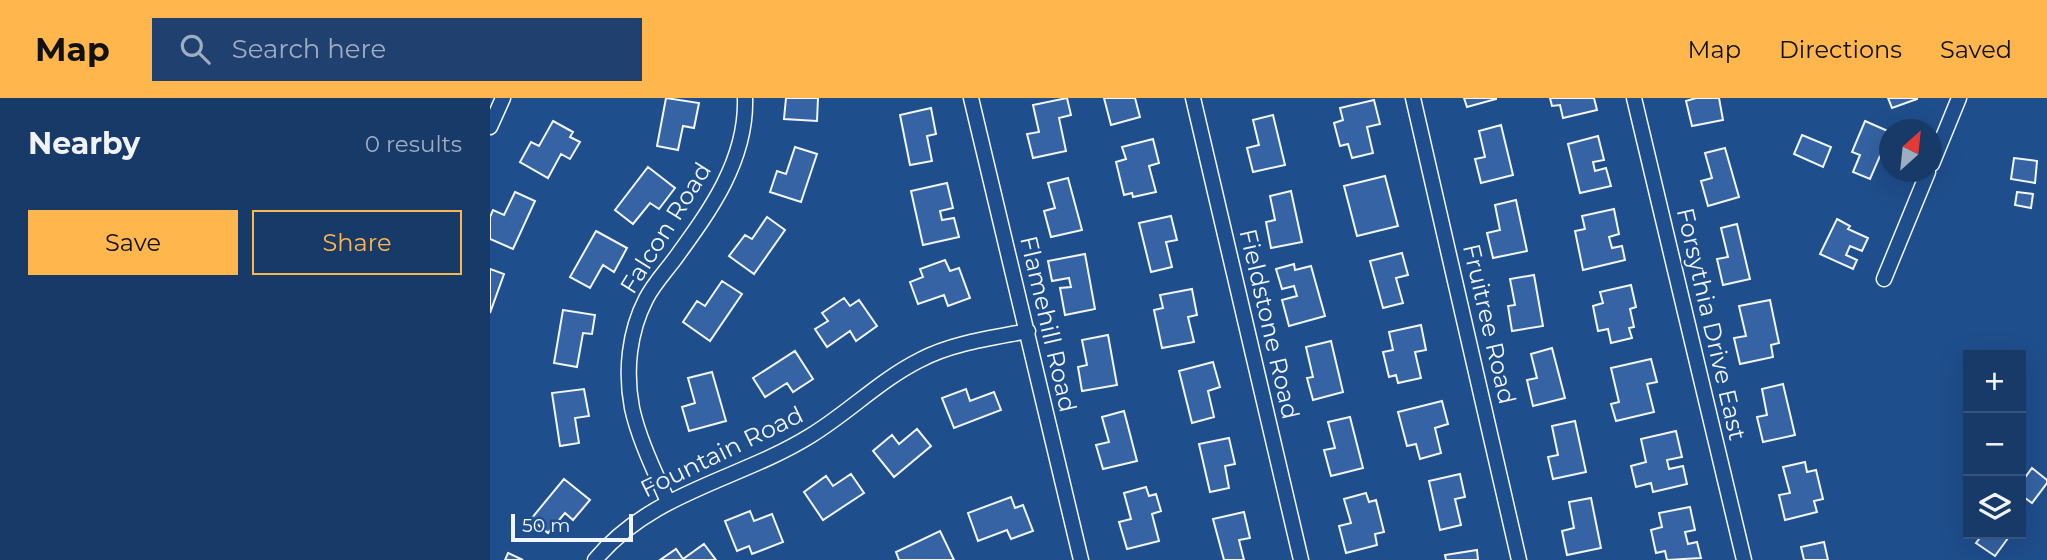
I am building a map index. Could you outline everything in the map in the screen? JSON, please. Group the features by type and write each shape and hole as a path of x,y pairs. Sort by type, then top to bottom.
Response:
{"street":[{"path":"490,127 503,98"},
{"name":"Falcon Road","path":"668,502 632,407 629,360 631,345 647,297 704,219 727,180 743,128 745,98"},
{"name":"Flamehill Road","path":"971,98 1081,560"},
{"name":"Fieldstone Road","path":"1193,98 1301,560"},
{"name":"Fruitree Road","path":"1413,98 1519,560"},
{"name":"Forsythia Drive East","path":"1634,98 1744,560"},
{"path":"1942,138 1959,98"},
{"path":"1884,279 1924,182"},
{"name":"Fountain Road","path":"595,560 633,523 668,502 734,474 811,436 890,377 920,359 981,340 1028,331"}],"building":[{"path":"666,98 699,103 694,128 683,126 678,150 657,146"},
{"path":"786,98 818,98 817,121 784,119"},
{"path":"1067,98 1071,115 1059,118 1066,151 1033,158 1027,134 1039,132 1033,105"},
{"path":"1104,98 1135,98 1140,117 1111,125"},
{"path":"1464,98 1496,98 1496,99 1467,107"},
{"path":"1550,98 1594,98 1597,110 1563,118 1560,105 1552,106"},
{"path":"1719,98 1723,120 1692,126 1686,101"},
{"path":"1888,98 1917,98 1917,99 1892,108"},
{"path":"1374,100 1380,124 1367,127 1373,153 1352,158 1348,144 1340,146 1334,123 1343,120 1340,108"},
{"path":"931,108 936,134 927,136 932,161 910,165 900,115"},
{"path":"1273,115 1285,165 1253,172 1247,148 1259,145 1253,120"},
{"path":"553,121 573,132 570,137 580,142 570,159 561,154 548,178 520,162 531,142 539,146"},
{"path":"1865,121 1879,127 1879,158 1870,179 1853,172 1860,155 1852,152"},
{"path":"1501,125 1513,175 1481,183 1475,159 1485,157 1479,131"},
{"path":"1802,135 1831,147 1823,167 1794,154"},
{"path":"1598,136 1604,160 1593,162 1595,171 1606,168 1611,186 1580,193 1568,144"},
{"path":"1153,139 1159,163 1149,166 1156,192 1133,197 1132,193 1124,195 1116,162 1126,159 1122,147"},
{"path":"795,147 817,154 801,202 770,192 777,171 786,174"},
{"path":"1725,148 1739,197 1708,206 1701,181 1712,178 1705,153"},
{"path":"2014,158 2037,161 2035,183 2011,179"},
{"path":"648,167 675,188 659,209 650,203 633,224 615,210"},
{"path":"1385,176 1398,226 1357,236 1344,186"},
{"path":"1068,178 1082,230 1051,237 1044,211 1055,208 1048,183"},
{"path":"947,183 953,208 940,211 942,220 954,218 959,237 923,245 911,191"},
{"path":"1291,191 1302,242 1271,248 1266,222 1275,220 1270,196"},
{"path":"515,192 535,201 513,249 490,239 490,217 493,210 504,215"},
{"path":"2017,192 2033,194 2031,208 2015,205"},
{"path":"1516,200 1527,251 1493,258 1487,233 1500,230 1495,205"},
{"path":"1614,209 1619,234 1609,237 1612,248 1622,246 1625,260 1583,270 1575,231 1585,229 1582,216"},
{"path":"1171,216 1177,240 1166,242 1172,267 1151,272 1139,223"},
{"path":"767,217 785,230 754,274 729,256 745,235 752,239"},
{"path":"1837,219 1850,226 1848,229 1868,238 1862,251 1850,246 1846,255 1857,260 1853,269 1820,254"},
{"path":"1737,224 1750,279 1723,285 1717,259 1728,257 1721,228"},
{"path":"596,231 627,248 614,272 603,265 590,288 570,277"},
{"path":"1402,253 1408,275 1396,278 1403,303 1383,308 1370,261"},
{"path":"1085,254 1095,309 1065,315 1060,288 1071,287 1069,278 1052,281 1048,261"},
{"path":"945,260 950,271 959,268 970,298 948,306 944,295 918,304 910,282 923,277 920,269"},
{"path":"1294,264 1295,270 1311,266 1325,316 1289,326 1282,300 1297,296 1294,286 1282,289 1276,269"},
{"path":"490,269 504,274 490,313"},
{"path":"1534,275 1543,326 1512,331 1508,306 1515,305 1510,279"},
{"path":"722,281 742,294 710,341 683,322 697,301 705,306"},
{"path":"1631,285 1636,307 1630,309 1634,327 1629,328 1632,338 1611,343 1608,329 1598,331 1593,306 1603,303 1600,292"},
{"path":"1192,289 1197,315 1188,317 1194,342 1162,348 1154,310 1163,308 1160,295"},
{"path":"844,298 850,306 859,300 877,326 856,341 850,331 827,347 815,329 828,321 822,313"},
{"path":"1770,300 1779,343 1771,345 1773,357 1740,364 1734,338 1746,336 1739,306"},
{"path":"563,310 595,315 592,334 583,333 577,367 554,363"},
{"path":"1421,325 1426,350 1415,352 1421,378 1398,383 1396,375 1389,377 1383,352 1393,350 1389,332"},
{"path":"1108,335 1117,385 1082,391 1078,367 1087,365 1082,340"},
{"path":"1331,341 1343,392 1313,400 1307,378 1313,377 1306,347"},
{"path":"1552,348 1565,398 1533,406 1527,380 1537,378 1531,354"},
{"path":"795,351 813,379 793,392 787,383 765,397 753,378"},
{"path":"1651,359 1657,382 1647,384 1654,412 1616,421 1611,404 1619,402 1611,368"},
{"path":"1213,362 1220,387 1208,391 1214,417 1192,423 1179,371"},
{"path":"712,372 726,421 689,431 682,407 695,403 688,378"},
{"path":"1783,384 1795,435 1763,442 1757,417 1767,415 1762,389"},
{"path":"584,389 589,416 575,418 579,443 560,446 552,393"},
{"path":"966,389 970,401 994,392 1001,410 954,428 942,398"},
{"path":"1442,401 1448,424 1435,428 1441,453 1420,459 1416,444 1407,446 1398,412"},
{"path":"1124,411 1137,461 1103,469 1096,445 1109,442 1102,417"},
{"path":"1350,417 1363,468 1331,476 1324,450 1335,448 1328,422"},
{"path":"1575,421 1586,472 1553,479 1548,457 1558,455 1552,426"},
{"path":"917,429 931,446 894,477 873,451 892,435 899,444"},
{"path":"1676,431 1682,457 1667,460 1669,469 1683,466 1687,484 1653,492 1651,483 1636,487 1631,466 1646,462 1641,439"},
{"path":"1229,438 1235,464 1225,466 1229,488 1210,492 1199,444"},
{"path":"1805,462 1807,472 1816,470 1823,499 1814,501 1817,512 1785,520 1779,495 1790,493 1783,467"},
{"path":"2032,468 2047,480 2032,503 2026,499 2026,476"},
{"path":"851,474 864,493 823,520 804,492 826,476 833,486"},
{"path":"1460,474 1465,497 1455,499 1461,525 1440,530 1429,481"},
{"path":"564,479 590,500 573,520 565,513 548,533 531,519"},
{"path":"1146,487 1149,496 1156,494 1161,511 1152,514 1159,541 1127,549 1119,522 1131,519 1124,493"},
{"path":"1366,493 1369,502 1376,500 1384,532 1375,534 1377,545 1346,553 1339,526 1351,523 1344,499"},
{"path":"1011,497 1015,508 1023,505 1033,531 1011,539 1007,530 978,541 968,513"},
{"path":"1591,498 1601,548 1567,555 1562,531 1574,528 1569,502"},
{"path":"1690,507 1695,530 1685,532 1688,544 1697,542 1701,558 1667,560 1665,551 1656,553 1651,530 1662,527 1659,513"},
{"path":"750,511 754,521 772,514 783,542 752,554 749,546 737,551 725,521"},
{"path":"1244,512 1250,538 1239,540 1244,560 1224,560 1213,519"},
{"path":"940,531 954,560 899,560 896,552"},
{"path":"1979,539 2007,539 1995,556 1976,543"},
{"path":"1824,542 1828,560 1804,560 1801,547"},
{"path":"704,544 716,560 660,560 676,549 683,559"},
{"path":"1477,550 1478,560 1446,560 1445,555"},
{"path":"508,553 523,560 505,560"}]}
